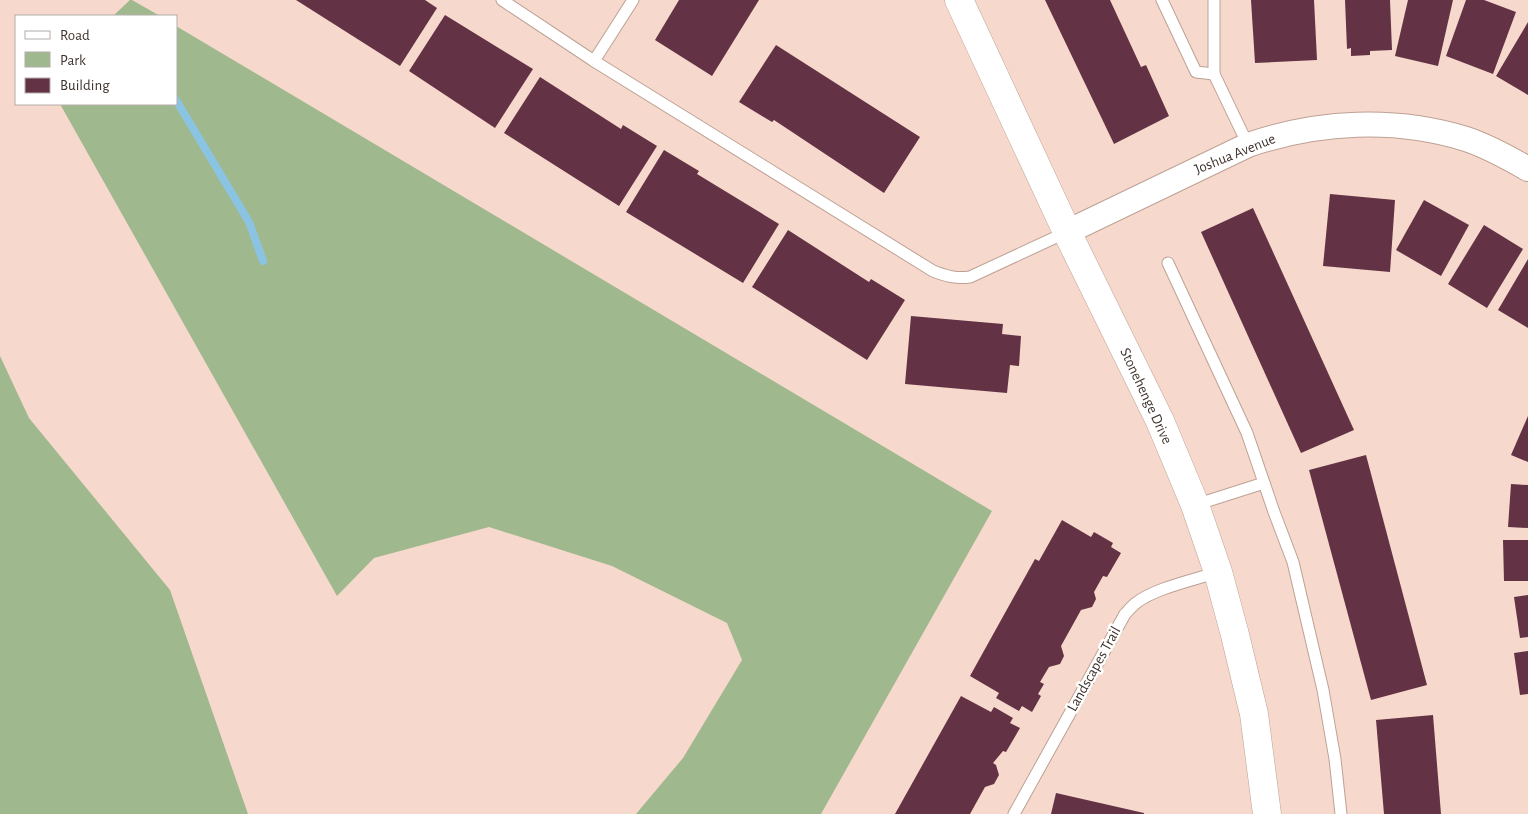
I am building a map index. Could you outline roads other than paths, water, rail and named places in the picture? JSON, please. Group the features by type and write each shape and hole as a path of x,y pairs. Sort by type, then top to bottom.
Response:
{"street":[{"name":"Stonehenge Drive","path":"959,0 1067,232 1160,421 1195,505 1218,572 1254,714 1267,814"},
{"name":"Joshua Avenue","path":"1067,232 1248,145 1320,127 1375,124 1438,132 1467,140 1492,150 1528,169"}],"lane":[{"path":"502,0 594,62 933,271 945,276 958,279 970,277 1067,232"},
{"path":"594,62 633,0"},
{"path":"1162,0 1196,72 1214,74"},
{"path":"1214,0 1214,74 1248,145"},
{"path":"1168,263 1247,433 1293,562 1322,690 1335,759 1340,814"},
{"path":"1195,505 1264,483"},
{"name":"Landscapes Trail","path":"1014,814 1125,614 1136,603 1149,596 1218,572"}],"waterway":[{"path":"178,103 249,222 263,261"}]}
